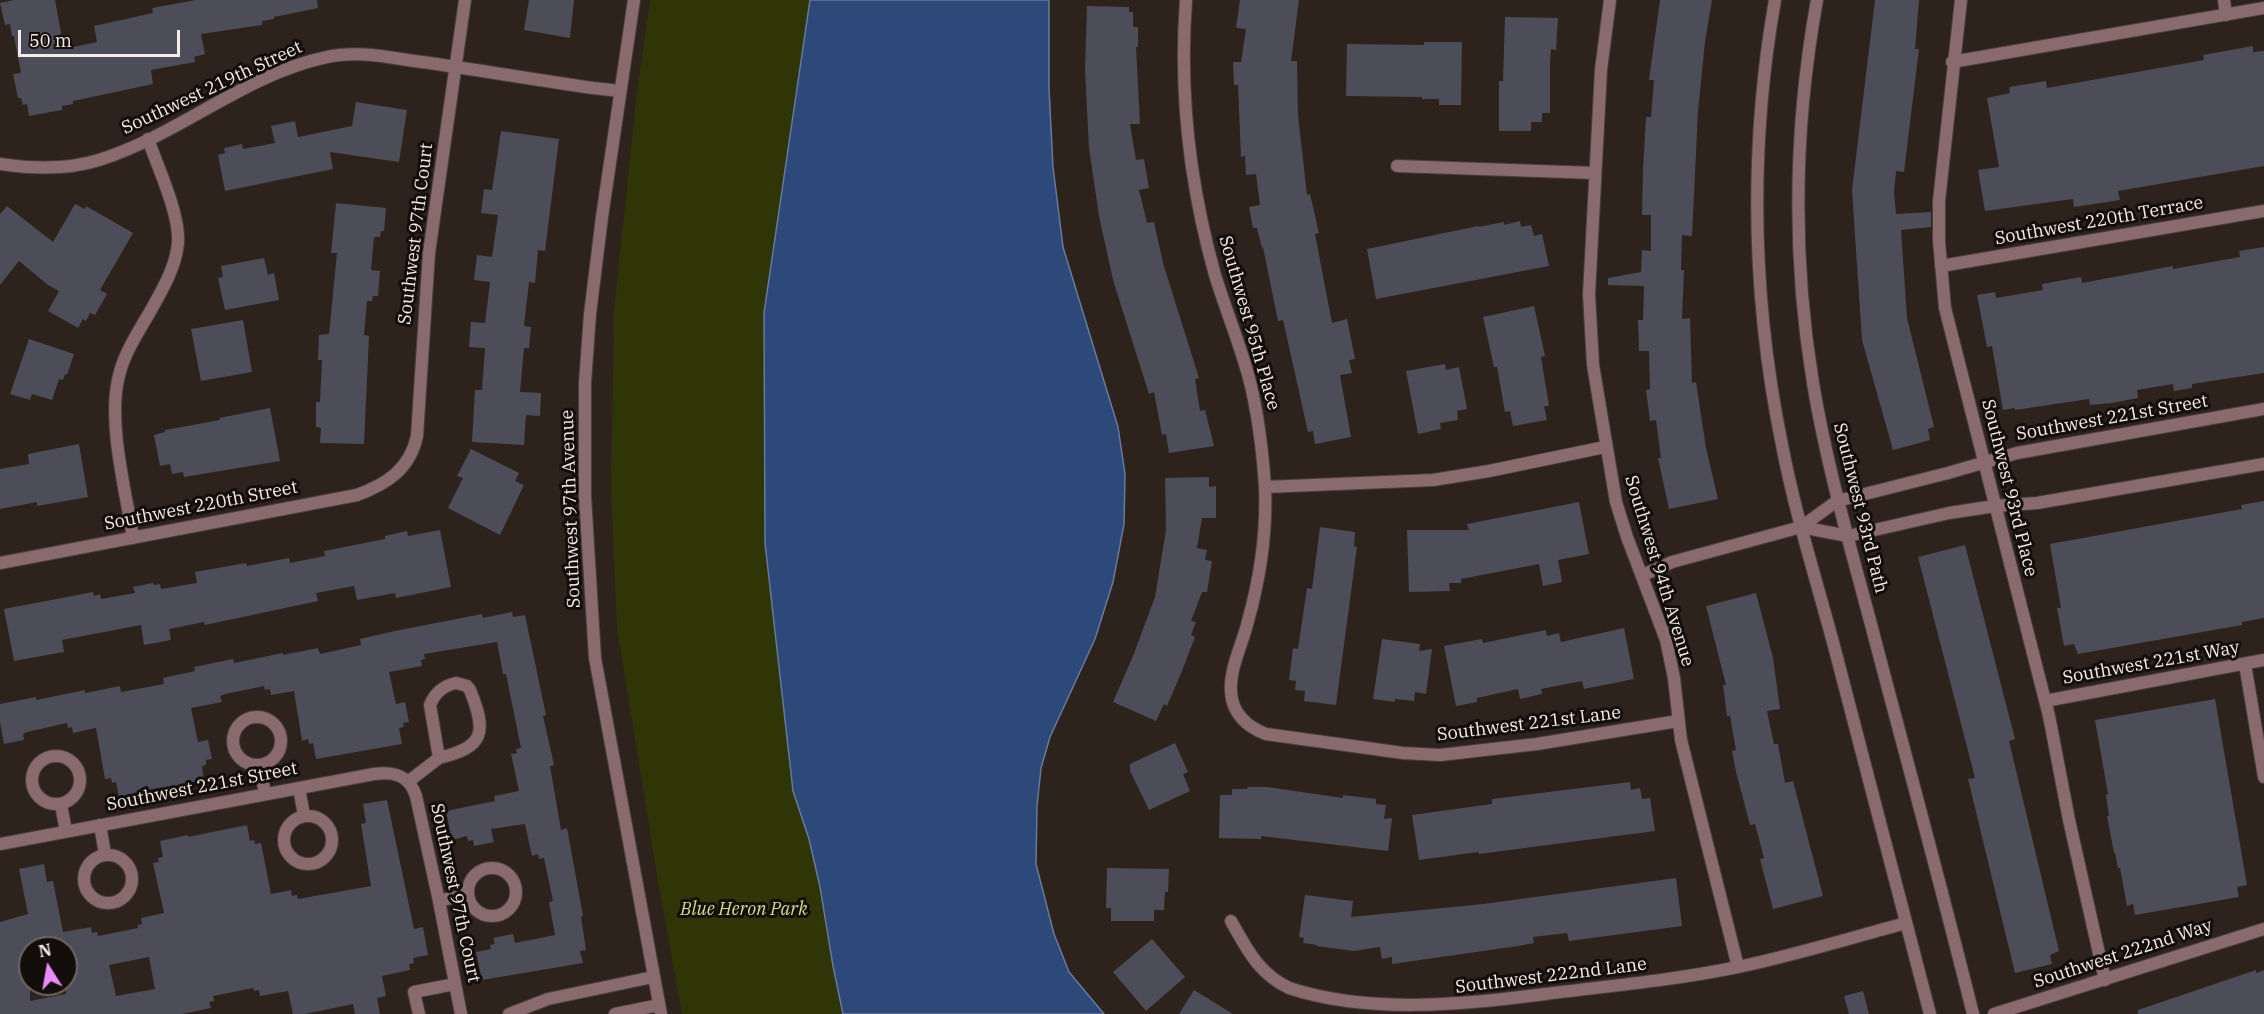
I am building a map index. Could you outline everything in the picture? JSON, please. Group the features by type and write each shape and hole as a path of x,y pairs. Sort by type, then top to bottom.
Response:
{"street":[{"name":"Southwest 97th Court","path":"402,469 412,453 417,436 429,254 465,0"},
{"name":"Southwest 97th Avenue","path":"634,0 602,217 586,352 586,537 597,669 660,1010"},
{"name":"Southwest 95th Place","path":"1186,0 1185,86 1198,203 1216,275 1245,361 1259,431 1265,487 1264,531 1258,578 1230,685 1233,702 1244,722"},
{"name":"Southwest 94th Avenue","path":"1610,0 1601,70 1588,315 1593,365 1605,447 1621,518 1666,640 1674,678 1678,721 1697,808 1738,967"},
{"path":"1775,0 1758,135 1757,215 1764,333 1776,411 1801,526 1930,1014"},
{"name":"Southwest 93rd Path","path":"1817,0 1802,108 1798,186 1798,236 1807,345 1820,423 1837,501 1973,1014"},
{"name":"Southwest 93rd Place","path":"1961,0 1952,62 1939,201 1941,266 1948,326 2054,735 2069,820 2105,980"},
{"path":"2224,0 2226,15"},
{"path":"1952,62 2264,8"},
{"name":"Southwest 219th Street","path":"0,164 30,168 82,164 114,154 290,68 328,56 368,55 620,91"},
{"path":"133,538 117,429 115,407 117,380 128,350 165,282 178,246 176,220 148,139"},
{"path":"1396,166 1595,173"},
{"name":"Southwest 220th Terrace","path":"1941,266 2264,211"},
{"name":"Southwest 221st Street","path":"1643,575 1672,562 1801,526 1837,501 2017,453 2264,409"},
{"path":"1265,487 1433,480 1605,447"},
{"name":"Southwest 221st Street","path":"1801,526 1848,536 1949,513 2037,503 2264,464"},
{"name":"Southwest 220th Street","path":"0,563 357,495 381,485 402,469"},
{"name":"Southwest 221st Way","path":"2045,701 2264,660"},
{"path":"2245,664 2264,777"},
{"path":"409,781 439,758 466,750 474,744 480,728 470,690 462,684 456,683 444,687 433,697 430,705 439,758"},
{"path":"252,717 260,717 274,723 281,737 281,745 274,758 260,765 244,762 233,750 233,733 244,720 252,717"},
{"name":"Southwest 221st Lane","path":"1244,722 1260,732 1280,736 1403,753 1440,755 1537,744 1678,721"},
{"path":"51,757 66,758 78,768 80,776 78,791 74,797 61,805 44,802 33,790 32,781 37,765 51,757"},
{"path":"260,765 265,794"},
{"name":"Southwest 221st Street","path":"0,844 383,773 399,774 409,781"},
{"name":"Southwest 97th Court","path":"409,781 416,796 461,1014"},
{"path":"298,788 304,815"},
{"path":"61,805 66,831"},
{"path":"304,815 319,818 325,822 332,836 330,851 311,864 295,861 284,848 285,831 296,818 304,815"},
{"path":"100,825 105,854"},
{"path":"105,854 126,862 132,876 132,883 124,897 111,903 94,899 84,886 85,869 90,862 105,854"},
{"path":"491,868 499,869 512,878 517,893 511,908 497,916 489,916 474,909 468,894 471,879 477,873 491,868"},
{"path":"439,901 468,894"},
{"name":"Southwest 222nd Lane","path":"1231,921 1255,963 1271,978 1289,989 1360,1008 1420,1010 1690,976 1738,967 1906,923"},
{"name":"Southwest 222nd Way","path":"1994,1014 2264,929"},
{"path":"509,1014 548,999 653,977"},
{"path":"419,1014 414,992 455,984"},
{"path":"615,1014 660,1010"}],"green space":[{"name":"Blue Heron Park","path":"650,0 810,0 787,152 763,425 765,543 793,791 809,839 820,887 843,1014 682,1014 617,628 611,488 614,311 637,92"}],"water":[{"path":"810,0 1049,0 1049,89 1053,167 1063,247 1118,427 1125,474 1124,524 1113,582 1095,639 1050,737 1041,768 1037,806 1036,864 1054,934 1069,972 1104,1014 843,1014 820,887 809,839 793,791 765,543 764,313"}],"building":[{"path":"14,0 55,0 64,49 97,42 94,26 153,13 152,8 196,0 317,0 318,8 274,17 274,19 262,21 262,25 201,34 205,54 194,57 195,62 151,70 153,84 73,101 73,104 62,106 62,110 29,116 27,104 23,105 21,98 18,98 13,74 21,73 14,36 12,36 10,24 5,25 0,3"},
{"path":"529,0 574,0 570,38 524,30"},
{"path":"1240,0 1299,0 1291,61 1297,61 1298,115 1307,195 1310,194 1319,233 1315,234 1332,323 1347,319 1355,359 1349,360 1352,373 1340,375 1351,437 1315,444 1313,431 1308,432 1283,320 1278,321 1263,247 1257,228 1253,228 1249,207 1260,205 1256,174 1246,175 1245,156 1241,157 1238,85 1234,85 1233,62 1241,62 1246,29 1236,28"},
{"path":"1660,0 1712,0 1698,111 1692,236 1682,235 1681,270 1684,270 1682,319 1690,318 1692,383 1696,382 1706,448 1718,499 1669,509 1658,458 1661,458 1656,420 1650,421 1646,390 1650,389 1649,351 1639,351 1638,320 1643,320 1644,286 1608,285 1608,278 1641,272 1642,250 1651,251 1651,215 1642,215 1643,170 1646,117 1651,117 1654,80 1649,80"},
{"path":"1875,0 1919,0 1915,49 1919,49 1904,172 1896,171 1894,192 1896,214 1931,212 1931,227 1901,230 1907,318 1934,427 1928,429 1930,440 1893,450 1862,340 1852,190"},
{"path":"1087,6 1129,7 1129,12 1133,12 1133,27 1138,27 1138,47 1136,47 1140,124 1130,124 1136,160 1144,159 1149,188 1139,190 1147,223 1154,222 1163,263 1199,378 1195,379 1200,411 1205,410 1214,446 1169,453 1166,434 1162,435 1154,392 1149,394 1113,280 1099,216 1089,148 1085,70"},
{"path":"1505,17 1558,18 1556,50 1551,49 1550,113 1542,113 1542,122 1531,122 1531,131 1499,131 1499,81 1503,81"},
{"path":"1424,42 1462,42 1461,105 1439,105 1439,99 1422,99 1422,97 1346,96 1347,44 1424,45"},
{"path":"2253,46 2253,52 2264,51 2264,166 2118,191 2120,200 2074,207 2073,199 1985,211 1978,170 1999,167 1987,98 2010,93 2009,87 2046,81 2047,88 2204,60 2203,55"},
{"path":"356,102 407,110 399,162 330,152 333,169 225,191 218,155 225,153 224,148 242,144 243,149 275,143 271,126 295,121 298,137 352,126"},
{"path":"501,131 559,139 545,251 538,250 535,283 529,282 524,326 531,327 529,348 524,348 520,392 541,393 540,416 526,415 524,445 472,442 475,390 482,390 485,348 469,347 471,322 485,323 490,282 474,280 477,255 492,257 498,215 481,213 484,189 492,190"},
{"path":"336,203 386,208 384,231 381,231 380,237 374,237 371,270 380,271 378,296 373,296 372,301 367,301 364,335 369,336 364,444 320,443 321,428 316,427 316,402 320,402 322,360 318,360 319,335 329,334 337,253 331,253"},
{"path":"75,204 85,209 86,206 133,233 100,290 107,294 95,315 90,313 86,321 83,319 78,328 48,311 59,291 19,261 0,285 0,214 7,206 53,242"},
{"path":"1520,221 1521,227 1531,225 1534,236 1542,234 1549,266 1376,299 1367,249 1478,226 1504,222 1504,225"},
{"path":"2264,247 2264,373 2192,384 2192,388 2174,391 2173,384 2137,390 2138,398 2112,403 2090,405 2089,399 2003,410 1992,346 1987,347 1977,295 1995,292 1996,298 2043,290 2042,284 2081,277 2082,283 2173,266 2173,269 2240,257 2239,251"},
{"path":"264,258 268,275 274,273 279,300 225,310 218,278 223,277 221,266"},
{"path":"1534,306 1545,356 1541,357 1549,406 1544,406 1547,420 1513,426 1510,411 1505,412 1497,367 1494,367 1483,317"},
{"path":"243,320 252,372 201,381 191,329"},
{"path":"29,339 74,354 67,375 65,374 63,380 59,379 52,400 32,394 30,400 10,394"},
{"path":"1445,364 1446,370 1459,367 1467,409 1457,411 1458,420 1440,423 1441,429 1418,434 1406,371"},
{"path":"270,408 280,461 184,477 183,472 172,474 170,464 160,466 154,435 165,432 165,430"},
{"path":"79,444 88,497 37,506 37,502 0,509 0,469 29,464 28,454"},
{"path":"471,449 519,473 515,481 524,485 500,535 448,508 463,478 457,476"},
{"path":"1209,477 1209,487 1216,486 1216,518 1202,518 1197,548 1207,550 1205,560 1212,561 1207,592 1202,592 1191,621 1196,622 1191,635 1195,637 1182,671 1167,706 1164,704 1156,721 1113,702 1155,597 1166,530 1165,478"},
{"path":"2264,501 2264,618 2242,622 2242,625 2078,654 2074,644 2064,646 2057,608 2061,608 2050,544 2242,509 2241,505"},
{"path":"1579,502 1589,554 1558,560 1562,582 1543,586 1539,564 1461,579 1461,583 1449,583 1450,591 1409,592 1407,530 1469,530 1467,524"},
{"path":"1320,527 1355,532 1354,546 1357,547 1336,705 1304,701 1305,691 1295,690 1296,681 1289,680 1293,648 1298,649 1307,588 1312,589"},
{"path":"440,530 451,587 396,598 395,593 357,600 354,586 316,593 318,601 205,625 204,622 169,629 171,640 144,645 141,625 62,640 64,652 14,661 4,609 93,592 94,596 100,594 101,599 135,593 133,587 153,583 154,585 160,584 161,589 197,583 195,572 289,558 290,563 325,556 324,551 385,539 385,536 407,531 408,536"},
{"path":"1965,545 2015,739 2009,741 2059,951 2050,955 2052,964 2015,973 1968,779 1975,778 1918,557"},
{"path":"1756,593 1773,658 1780,709 1767,711 1774,744 1778,744 1785,783 1793,781 1823,896 1773,909 1760,859 1764,858 1755,824 1750,825 1736,772 1732,751 1736,750 1730,716 1727,716 1723,685 1726,685 1706,606"},
{"path":"512,612 513,617 525,615 546,715 543,716 554,765 550,766 561,830 567,828 583,916 581,917 586,950 580,951 583,963 482,980 476,952 491,949 490,945 495,944 493,938 513,934 515,943 555,935 549,902 553,901 544,858 539,859 538,854 532,856 525,824 491,829 494,842 474,846 473,840 468,841 467,836 452,840 446,811 495,801 494,796 519,791 511,754 517,753 516,749 521,748 497,642 424,654 425,659 421,660 422,666 389,672 396,704 405,702 409,722 403,723 404,727 399,728 402,744 316,759 313,743 309,744 308,739 302,741 294,691 271,695 270,689 265,690 264,686 225,694 220,696 222,702 191,708 198,742 208,740 212,759 206,760 206,765 202,766 204,781 119,797 116,782 112,783 111,778 105,779 96,728 73,733 72,727 68,728 67,723 27,732 23,734 24,740 4,744 0,704 120,686 121,692 164,684 163,678 195,671 194,667 233,659 234,663 318,648 320,654 361,645 360,639 395,631 482,614 483,618"},
{"path":"1624,628 1634,679 1584,689 1582,681 1541,689 1542,694 1520,699 1518,689 1477,698 1477,702 1456,706 1444,646 1482,639 1483,643 1546,630 1547,636 1559,633 1561,642"},
{"path":"1382,639 1420,644 1419,651 1432,649 1426,694 1415,692 1414,701 1395,699 1395,702 1373,699"},
{"path":"2215,699 2247,885 2237,887 2239,897 2135,915 2133,904 2127,906 2120,868 2118,868 2114,853 2107,816 2109,816 2106,795 2108,794 2095,720"},
{"path":"1175,743 1188,772 1183,774 1190,791 1149,810 1130,771 1130,764"},
{"path":"1630,782 1631,790 1640,788 1642,799 1650,798 1655,831 1419,860 1412,815 1492,804 1492,799"},
{"path":"1248,787 1267,787 1343,798 1343,795 1376,799 1376,804 1386,805 1384,819 1392,818 1388,851 1261,836 1261,839 1219,838 1220,795 1232,795 1232,789 1247,789"},
{"path":"387,800 414,929 423,927 428,955 413,958 414,963 409,964 410,970 382,976 386,996 377,998 380,1014 355,1014 353,1004 305,1014 293,1014 288,991 260,996 259,990 254,991 253,988 213,996 214,1001 209,1002 211,1008 182,1014 0,1014 0,922 28,914 19,869 44,864 47,882 53,881 63,932 91,927 92,933 97,932 98,936 138,928 138,925 142,924 141,918 164,913 153,863 159,862 158,858 163,857 160,841 247,825 250,841 254,840 255,844 261,843 271,894 291,890 292,896 297,895 298,899 371,886 361,824 366,823 363,804","holes":["149,957 155,989 116,996 109,965"]},
{"path":"1107,868 1169,869 1164,910 1154,910 1154,921 1111,921 1111,908 1106,908"},
{"path":"1676,878 1682,926 1569,941 1567,933 1533,937 1534,943 1392,964 1392,957 1382,959 1380,947 1354,951 1303,943 1304,938 1299,937 1305,895 1353,901 1351,917 1483,904"},
{"path":"1152,939 1185,977 1146,1011 1113,972"},
{"path":"2256,970 2256,973 2264,970 2264,1014 2138,1014 2138,1010"},
{"path":"1194,990 1233,1014 1179,1014"},
{"path":"1863,991 1869,1014 1849,1014 1844,996"}]}
